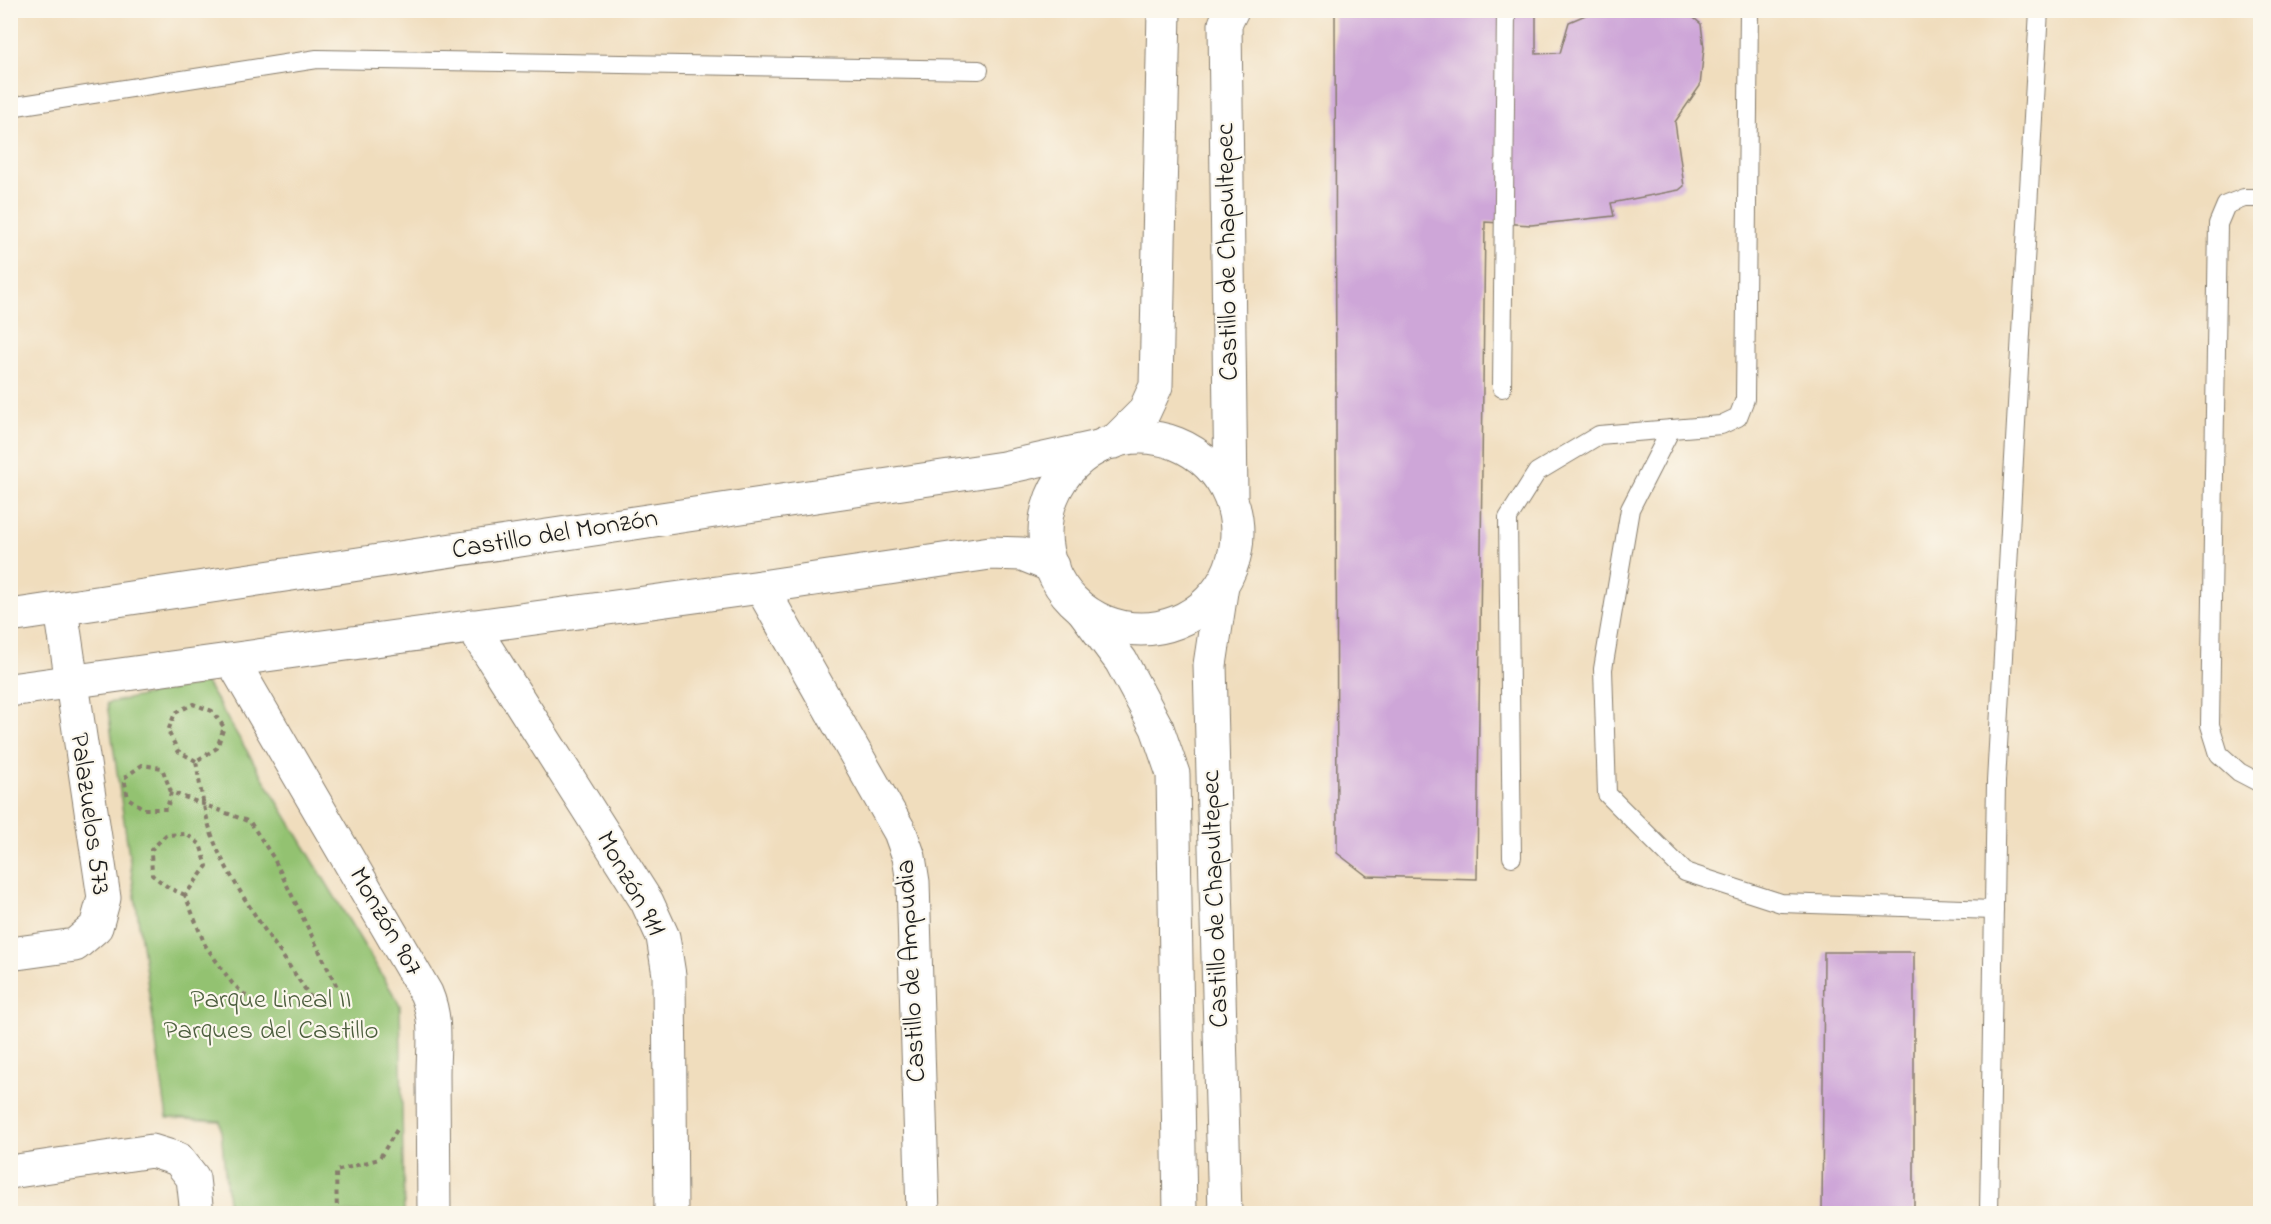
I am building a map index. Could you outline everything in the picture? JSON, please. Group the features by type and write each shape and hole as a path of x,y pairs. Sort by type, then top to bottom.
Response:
{"street":[{"path":"1106,444 1129,437 1161,438 1191,450 1215,470 1231,496 1238,526 1235,557 1222,585 1201,608 1174,624 1143,629 1111,624 1083,610 1060,586 1048,556 1045,524 1054,493 1072,466 1106,444 1144,412 1156,386 1164,10"},
{"name":"Castillo de Chapultepec","path":"1231,496 1225,24 1232,10"},
{"name":"Castillo del Monzón","path":"10,616 1003,468 1106,444"},
{"path":"10,690 761,587 990,553 1022,554 1052,566"},
{"name":"Castillo de Chapultepec","path":"1222,585 1209,664 1225,1214"},
{"name":"Castillo de Ampudia","path":"761,587 900,832 909,856 913,882 923,1214"},
{"name":"Palazuelos 573","path":"10,954 75,945 96,927 104,898 61,609"},
{"name":"Castillo de Chapultepec","path":"1083,610 1121,661 1157,728 1173,774 1180,1214"},
{"name":"Monzón 911","path":"472,626 647,902 663,937 669,975 671,1214"},
{"name":"Monzón 907","path":"232,660 432,1007 435,1023 434,1214"},
{"path":"10,1172 152,1151 178,1159 193,1178 198,1214"}],"lane":[{"path":"1502,388 1506,10"},
{"path":"1512,857 1508,518 1537,472 1599,435 1721,425 1738,417 1745,399 1749,10"},
{"path":"1989,1214 1997,770 2039,10"},
{"path":"10,107 317,59 979,70"},
{"path":"2260,198 2244,198 2226,206 2218,224 2210,725 2219,754 2239,772 2260,783"},
{"path":"1671,429 1630,509 1603,669 1607,794 1685,872 1781,903 1994,910"}],"path":[{"path":"193,704 212,711 224,727 217,748 196,761 178,751 168,731 175,713 193,704"},
{"path":"196,761 204,804 219,853 250,908 312,998"},
{"path":"171,792 167,808 144,809 128,798 124,778 142,765 162,768 171,792 250,822 273,857 340,993"},
{"path":"185,895 207,866 200,844 186,834 166,835 151,850 152,875 169,888 185,895 205,945 232,983 258,1007"},
{"path":"337,1214 336,1171 379,1159 403,1119"}],"green space":[{"name":"Parque Lineal II Parques del Castillo","path":"206,683 400,1005 404,1213 229,1213 220,1121 167,1118 107,703"}],"building":[{"path":"1335,10 1536,10 1536,54 1560,53 1569,22 1597,10 1684,10 1701,24 1704,48 1700,86 1675,122 1684,186 1679,190 1611,203 1614,216 1531,225 1485,222 1477,879 1367,876 1337,853"},
{"path":"1824,952 1914,952 1914,1214 1822,1214"}]}
